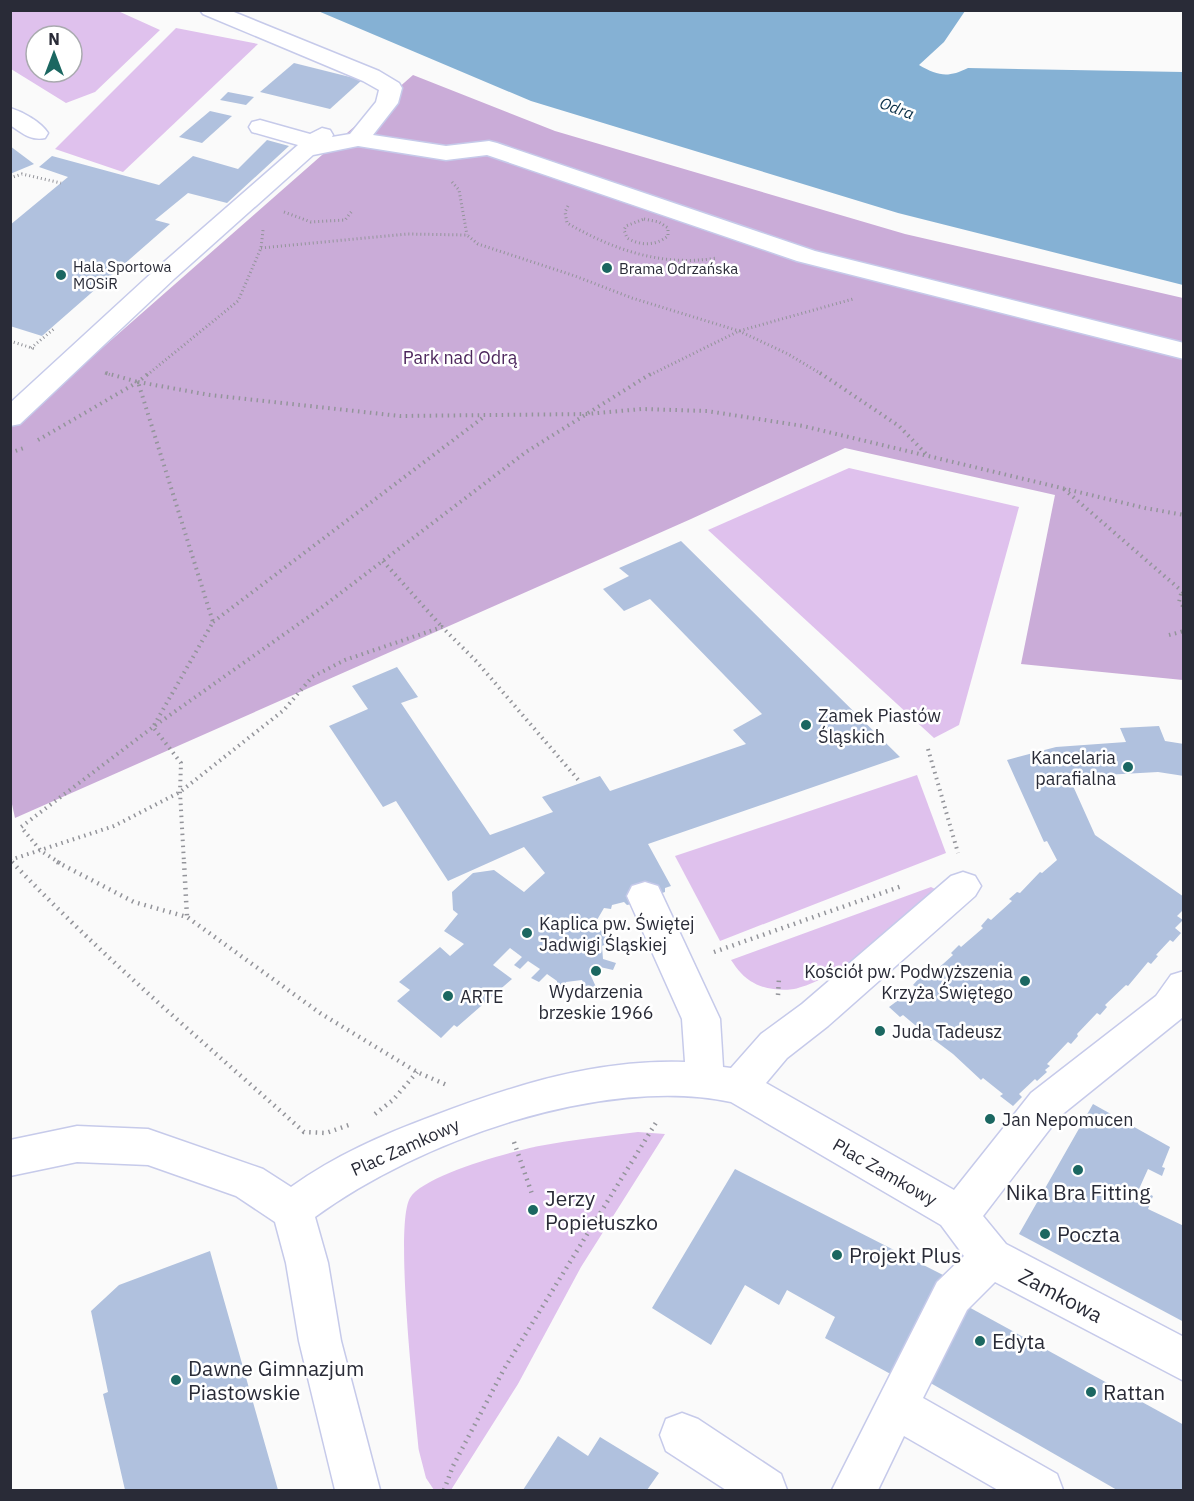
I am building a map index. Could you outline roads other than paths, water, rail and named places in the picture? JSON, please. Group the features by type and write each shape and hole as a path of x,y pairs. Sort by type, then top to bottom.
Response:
{"street":[{"path":"210,10 371,76 391,88 387,103 358,139"},
{"path":"10,115 37,133"},
{"path":"10,418 158,281 336,124"},
{"path":"260,127 311,145 358,139 446,153 489,148 590,181 756,241 912,284 1184,351"},
{"path":"645,896 701,1019 722,1084 815,1015 963,886"},
{"name":"Plac Zamkowy","path":"292,1210 335,1179 384,1153 499,1108 592,1086 653,1078 722,1084 955,1212 971,1202 1045,1105 1179,1002"},
{"path":"10,1158 77,1144 148,1147 249,1182 292,1210 307,1263 320,1341 358,1491"},
{"name":"Zamkowa","path":"955,1212 991,1258 1184,1360"},
{"path":"854,1491 952,1296 991,1258"},
{"path":"896,1407 1041,1491"},
{"path":"681,1435 765,1491"}],"water":[{"name":"Odra","path":"318,11 965,11 944,42 919,65 932,72 943,74 955,73 968,68 1183,72 1183,285 898,213 531,101"}],"place":[{"name":"Brama Odrzańska","path":"607,268"},
{"name":"Hala Sportowa MOSiR","path":"61,275"},
{"name":"Zamek Piastów Śląskich","path":"806,725"},
{"name":"Kancelaria parafialna","path":"1128,767"},
{"name":"Kaplica pw. Świętej Jadwigi Śląskiej","path":"527,933"},
{"name":"Wydarzenia brzeskie 1966","path":"596,971"},
{"name":"Kościół pw. Podwyższenia Krzyża Świętego","path":"1025,981"},
{"name":"ARTE","path":"448,996"},
{"name":"Juda Tadeusz","path":"880,1031"},
{"name":"Jan Nepomucen","path":"990,1119"},
{"name":"Nika Bra Fitting","path":"1078,1170"},
{"name":"Jerzy Popiełuszko","path":"533,1210"},
{"name":"Poczta","path":"1045,1234"},
{"name":"Projekt Plus","path":"837,1255"},
{"name":"Edyta","path":"980,1341"},
{"name":"Dawne Gimnazjum Piastowskie","path":"176,1380"},
{"name":"Rattan","path":"1091,1392"}],"park label":[{"name":"Park nad Odrą","path":"460,357"}]}
